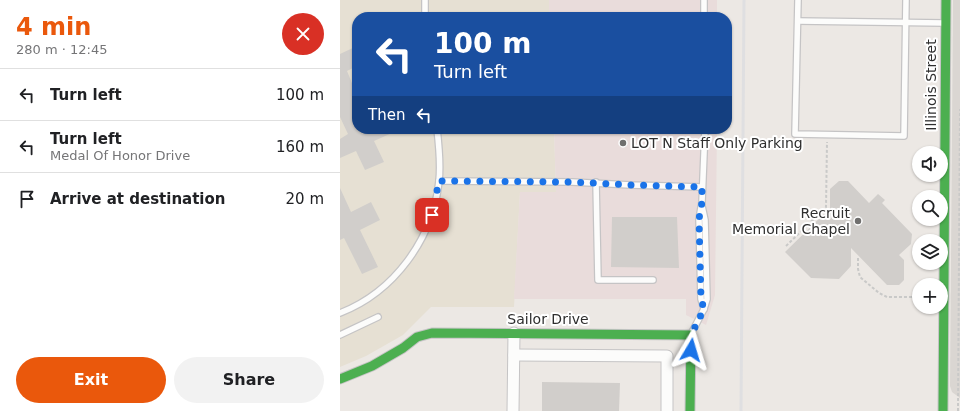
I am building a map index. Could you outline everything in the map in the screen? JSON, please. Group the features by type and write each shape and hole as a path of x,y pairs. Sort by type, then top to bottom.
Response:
{"street":[{"name":"Illinois Street","path":"942,411 946,0"},
{"name":"Sailor Drive","path":"340,379 372,366 403,348 417,337 432,333 691,335"},
{"path":"512,411 514,333"},
{"path":"690,411 691,335"},
{"path":"514,355 667,356 668,411"}],"lane":[{"path":"425,0 425,12"},
{"path":"704,0 704,12"},
{"path":"798,0 795,134 904,136 906,0"},
{"path":"798,21 945,23"},
{"path":"340,313 365,301 388,284 408,262 423,236 432,215 439,181 440,155 438,134"},
{"path":"691,335 704,309 701,299 699,219 702,202 705,134"},
{"path":"439,181 596,182 631,185 702,187"},
{"path":"596,182 598,280 653,280"},
{"path":"340,335 378,317"}],"path":[{"path":"958,411 960,109"},
{"path":"786,246 826,207 827,134"},
{"path":"858,258 860,277 879,293 887,297 912,297"}],"shaded area":[{"path":"340,0 549,0 549,12 352,12 352,134 554,134 556,192 520,192 514,307 431,307 403,335 366,356 340,367"},
{"path":"549,0 717,0 717,12 549,12"},
{"path":"953,0 960,0 960,398 952,392 950,386"},
{"path":"554,134 717,134 715,295 706,325 686,315 686,299 514,299 520,192 556,192"}],"building":[{"path":"352,48 352,68 347,71 352,83 352,134 390,134 374,141 384,162 365,170 356,151 340,158 340,139 348,134 340,117 340,54"},
{"name":"Recruit Memorial Chapel","path":"839,181 848,181 869,203 878,194 885,200 882,203 912,234 911,244 899,255 904,260 904,280 899,285 887,285 851,248 851,266 839,279 811,278 785,252 830,208 830,189"},
{"path":"340,188 351,212 371,202 380,220 360,230 378,267 362,274 344,238 340,240"},
{"path":"612,217 677,217 679,268 611,267"},
{"path":"542,382 620,383 619,411 542,411"}],"railway":[{"path":"741,411 744,0"}],"traffic: fast":[{"path":"943,411 946,0"},
{"path":"340,379 372,366 403,348 417,337 432,333 691,335 690,411"}],"place":[{"name":"LOT N Staff Only Parking","path":"623,143"},
{"name":"Recruit Memorial Chapel","path":"858,221"}],"route":[{"path":"432,215 439,181 596,182 631,185 702,187 702,202 699,219 701,299 704,309 691,335 691,350"}]}
